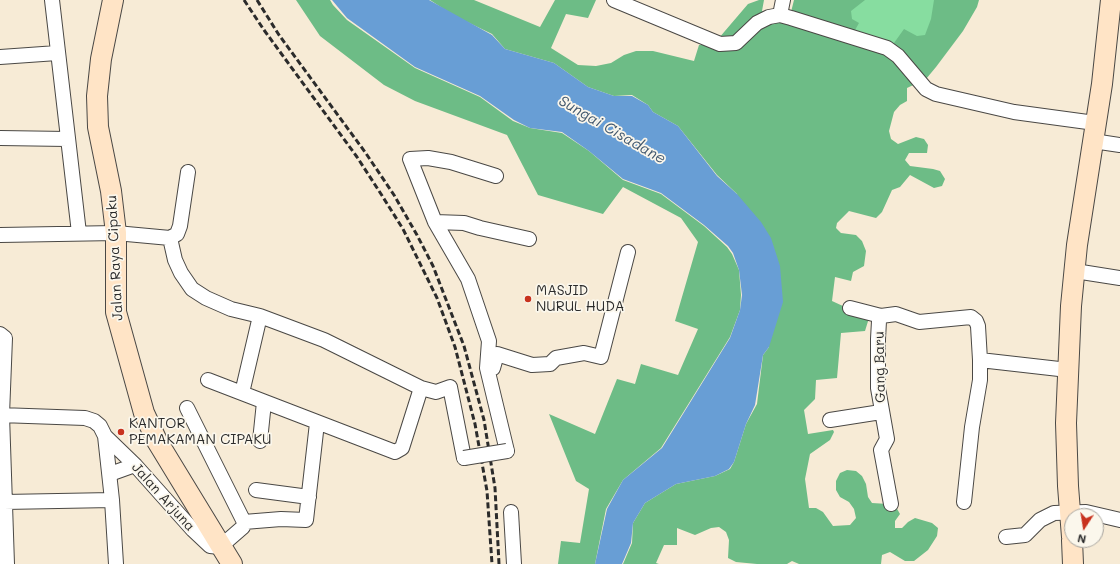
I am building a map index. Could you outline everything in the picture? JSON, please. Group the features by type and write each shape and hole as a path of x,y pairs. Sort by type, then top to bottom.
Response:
{"street":[{"path":"52,0 79,233"},
{"name":"Jalan Raya Cipaku","path":"113,0 101,59 96,96 98,127 111,191 116,234 116,312 144,413 157,441 220,547 232,564"},
{"path":"614,0 720,44 736,43 763,20 780,15 887,48 898,56 926,89 936,94 1094,132 1120,145"},
{"path":"780,15 783,0"},
{"path":"1071,508 1068,486 1068,370 1071,306 1094,132 1102,84 1111,0"},
{"path":"0,57 57,53"},
{"path":"0,138 67,139"},
{"path":"170,238 178,267 192,289 206,298 231,309 260,316 338,346 421,388 436,392 450,387 464,458 507,451 487,368 489,341 468,279 435,222 410,159 428,158 451,162 496,176"},
{"path":"0,236 79,233 170,238 177,234 180,226 188,172"},
{"path":"435,222 464,223 530,239"},
{"path":"487,368 494,368 497,354 532,365 550,364 556,358 584,353 601,357 628,252"},
{"path":"1075,271 1120,278"},
{"path":"850,308 881,316"},
{"name":"Gang Baru","path":"891,504 881,450 887,438 881,412 878,388 878,339 879,321 881,316 896,314 919,322 971,317 976,320 978,326 980,380 972,427 964,502"},
{"path":"242,393 260,316"},
{"path":"0,334 5,338 1,415 7,564"},
{"path":"980,360 1068,370"},
{"path":"208,380 391,452 399,451 402,448 421,388"},
{"path":"260,441 264,402"},
{"path":"187,408 244,522"},
{"path":"830,420 881,412"},
{"name":"Jalan Arjuna","path":"1,415 85,418 94,421 100,426 105,436 135,465 193,530 210,546 220,547"},
{"path":"244,522 281,519 305,520 308,516 317,423"},
{"path":"105,436 110,474 116,564"},
{"path":"110,474 135,465"},
{"path":"256,490 309,497"},
{"path":"4,502 112,500"},
{"path":"511,512 514,564"},
{"path":"1006,538 1022,536 1029,532 1040,520 1054,513 1064,512"},
{"path":"1104,516 1120,520"},
{"path":"220,547 242,527 244,522"},
{"path":"1072,548 1073,564"}],"green space":[{"path":"296,0 330,0 347,20 415,68 480,97 513,121 530,128 562,133 589,151 623,180 661,194 704,226 727,247 732,254 739,270 741,295 740,310 730,337 661,448 623,480 606,509 595,564 558,564 561,541 580,543 589,489 576,481 549,414 595,434 617,379 635,384 641,364 678,375 698,329 675,321 698,242 681,218 623,187 603,214 538,195 507,135 415,101 384,85 320,36"},
{"path":"430,0 474,0 540,27 555,0 596,0 588,18 566,14 551,48 578,65 596,66 611,63 624,55 636,51 653,51 694,61 699,45 713,45 748,4 759,0 764,0 762,11 790,16 794,0 865,0 851,11 852,19 859,23 855,30 855,38 886,44 894,43 904,29 917,36 925,35 931,19 934,0 979,0 977,7 963,31 936,67 926,79 907,88 907,101 900,105 894,112 889,131 891,139 898,144 916,137 924,139 928,145 927,153 909,153 905,160 910,166 940,171 945,179 942,186 934,188 910,175 900,187 892,190 882,212 876,218 849,211 837,223 836,228 841,233 856,235 862,241 866,251 864,266 853,272 851,281 835,277 832,301 869,318 865,331 841,333 837,378 816,380 815,399 804,410 808,434 833,430 834,432 830,440 810,454 805,479 809,508 816,508 823,512 833,526 850,525 856,518 854,509 849,502 840,497 836,490 836,481 840,473 847,470 856,471 862,476 866,484 868,497 872,503 888,504 896,507 900,514 895,521 895,528 902,528 915,518 932,523 938,528 937,536 928,550 914,561 905,561 890,552 882,555 881,564 799,564 792,561 787,564 757,564 736,562 728,558 729,540 726,532 719,527 711,528 695,535 677,528 677,545 664,545 656,563 659,564 623,564 632,543 633,523 645,503 676,484 715,476 730,469 734,462 746,424 757,404 763,355 769,347 737,194 717,175 678,126 653,112 648,105 632,95 614,96 588,87 554,63 505,49 492,34 453,15"},
{"path":"805,0 955,0 909,72 797,27"}],"water":[{"name":"Sungai Cisadane","path":"332,0 429,0 492,35 505,49 554,63 588,87 614,96 632,96 648,105 653,112 678,126 717,176 737,194 761,222 771,238 780,266 783,302 769,347 763,355 755,405 746,424 734,462 729,469 715,476 676,484 645,503 633,523 631,543 622,564 595,564 607,509 623,480 662,448 730,338 740,310 742,295 739,270 733,253 728,246 704,225 661,193 623,179 589,151 562,132 530,128 514,120 480,96 415,67 347,18"}],"railway":[{"path":"244,0 264,30 357,157 381,194 403,229 437,298 455,347 475,424 487,491 492,564"},
{"path":"257,0 279,35 365,152 394,195 433,266 464,346 484,420 495,488 499,564"}],"place":[{"name":"MASJID NURUL HUDA","path":"528,299"},
{"name":"KANTOR PEMAKAMAN CIPAKU","path":"121,432"}]}
